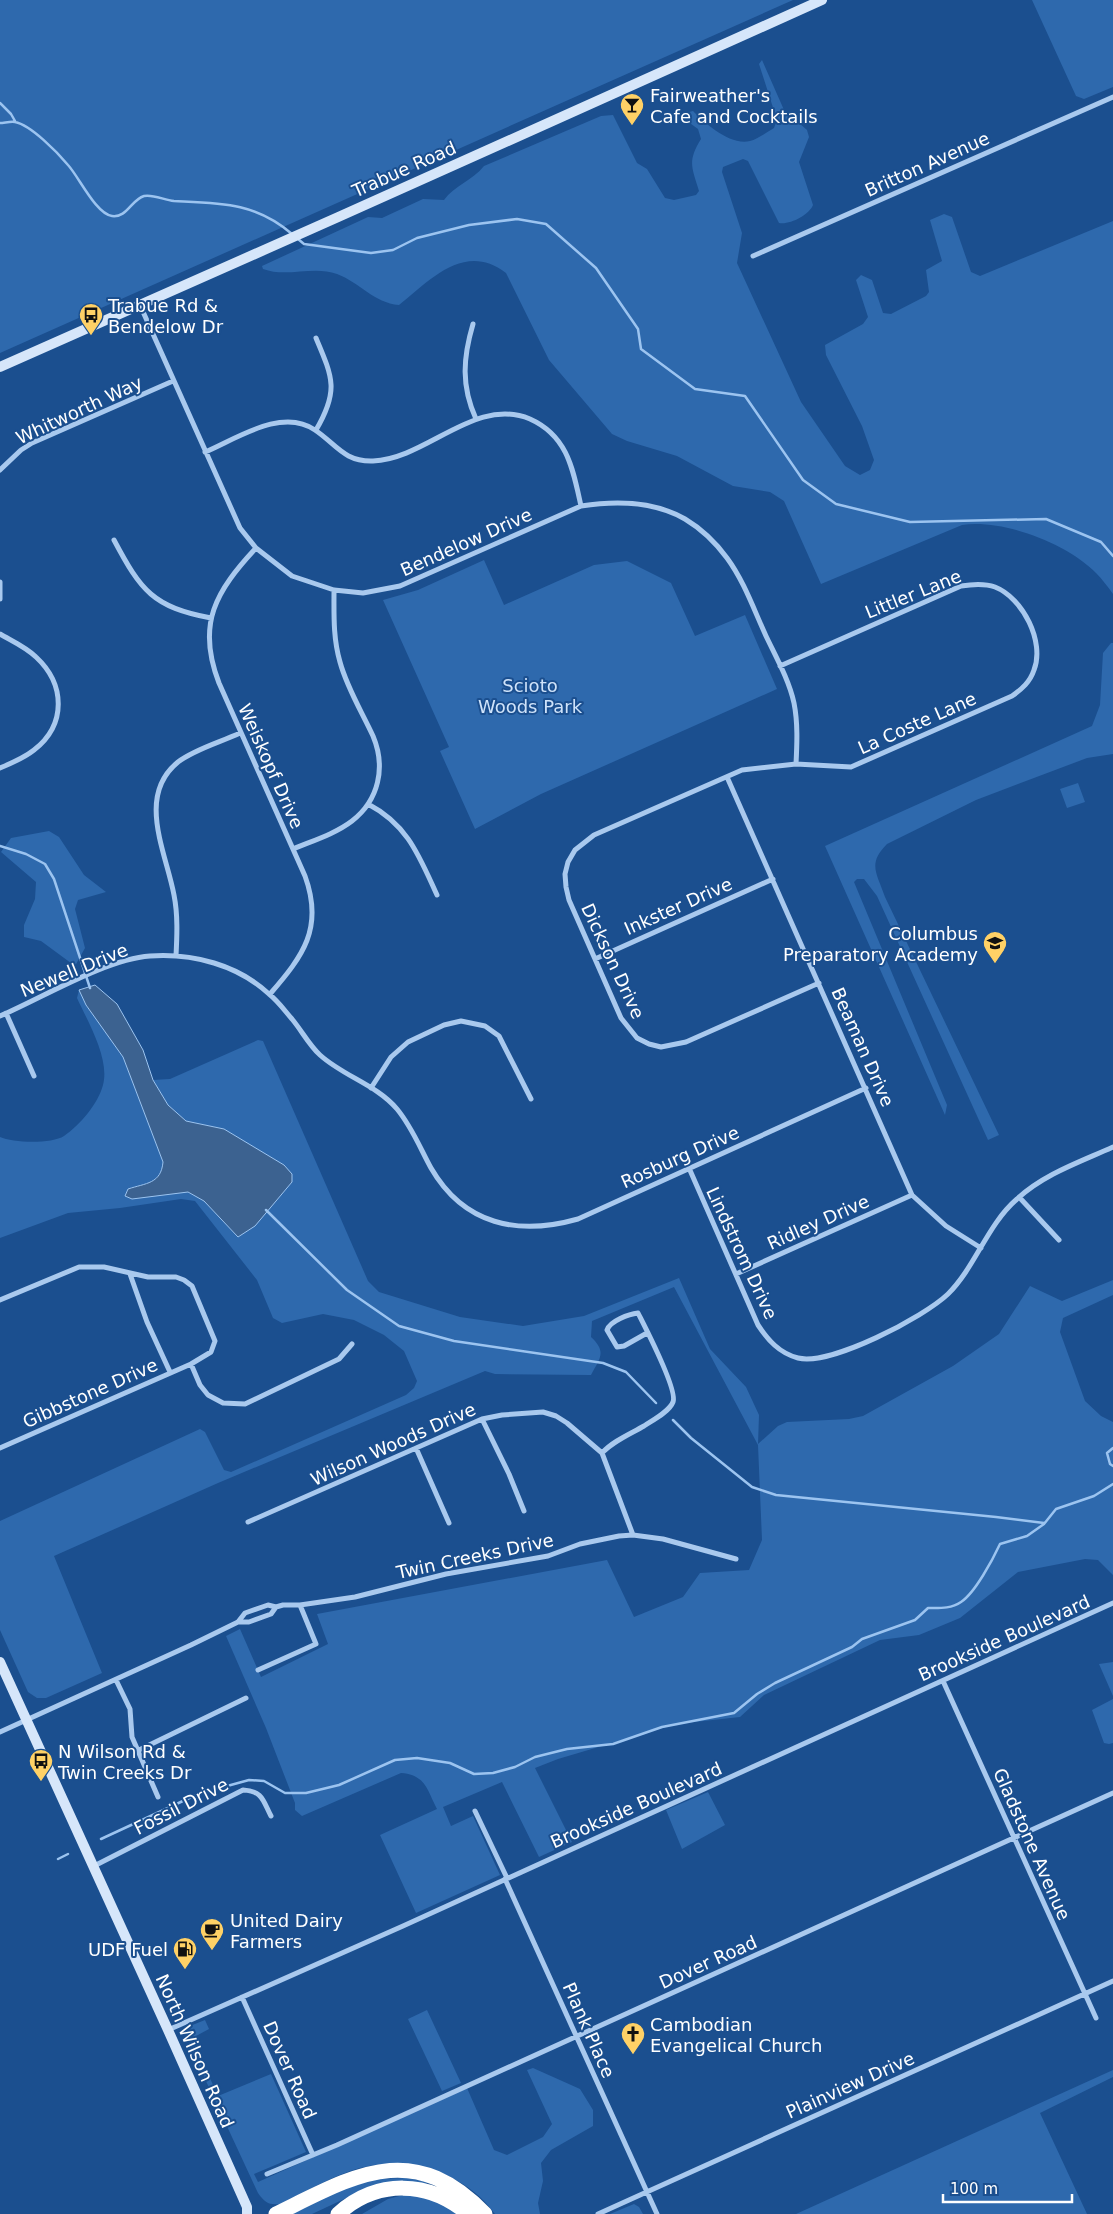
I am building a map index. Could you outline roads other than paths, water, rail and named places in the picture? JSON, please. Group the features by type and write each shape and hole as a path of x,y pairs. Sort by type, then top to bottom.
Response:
{"highway":[{"path":"276,2214 357,2176 375,2171 394,2170 428,2175 445,2182 469,2197 485,2214"},
{"path":"324,2214 387,2189 418,2188 435,2192 450,2200 468,2214"},
{"path":"338,2214 361,2198"}],"main road":[{"name":"Trabue Road","path":"0,366 822,0"},
{"name":"North Wilson Road","path":"0,1662 250,2212"}],"street":[{"name":"Britton Avenue","path":"753,256 1113,97"},
{"name":"Bendelow Drive","path":"140,305 240,528 256,548 292,576 334,590 363,593 400,586 581,506 599,503 628,503 657,508 684,519 707,537 726,557 742,583 780,666 794,702 798,741 796,764"},
{"path":"473,324 466,348 464,373 469,403 476,419"},
{"path":"316,338 332,380 330,402 316,430"},
{"name":"Whitworth Way","path":"0,470 21,450 32,443 173,381"},
{"path":"205,452 274,423 298,423 316,430 341,452 352,458 374,461 396,456 476,419 506,414 516,415 534,421 550,431 558,439 569,457 581,506"},
{"path":"114,540 140,584 151,595 175,610 211,618"},
{"name":"Weiskopf Drive","path":"256,548 228,579 220,591 211,618 209,641 213,667 240,733 293,849 313,902 312,925 308,940 300,957 270,994"},
{"path":"0,582 0,599"},
{"name":"Littler Lane","path":"780,666 961,586 985,584 1006,593 1022,611 1030,627 1037,649 1035,669"},
{"path":"293,849 351,822 368,804 377,785 380,756 374,738 341,665 334,630 334,590"},
{"path":"0,634 34,655 50,671 57,689 59,708 53,727 42,744 25,756 0,768"},
{"name":"La Coste Lane","path":"575,850 594,835 742,770 796,764 851,767 874,758 1012,696 1029,681 1035,669"},
{"path":"176,956 177,930 174,896 157,826 156,798 161,784 179,762 240,733"},
{"name":"Beaman Drive","path":"727,777 912,1194 946,1226 981,1248"},
{"path":"368,804 389,816 405,832 418,854 437,895"},
{"name":"Dickson Drive","path":"575,850 568,862 565,874 569,900 622,1018 637,1038 649,1044 661,1046 686,1042 819,983"},
{"name":"Inkster Drive","path":"595,959 772,879"},
{"name":"Newell Drive","path":"0,1016 92,973 149,956 176,956 201,959 226,967 249,978 270,994 320,1055 371,1088 396,1108 412,1129 431,1167 453,1197 464,1207 478,1215 499,1223"},
{"path":"6,1013 34,1076"},
{"path":"371,1088 391,1057 408,1042 444,1025 461,1020 485,1026 499,1036 531,1100"},
{"name":"Rosburg Drive","path":"499,1223 539,1228 578,1219 866,1088"},
{"name":"Lindstrom Drive","path":"688,1168 758,1324 769,1341 784,1352 797,1358 813,1360 841,1352 916,1318 948,1294 963,1277 1007,1208 1019,1197 1037,1183 1113,1147"},
{"name":"Ridley Drive","path":"736,1274 912,1194"},
{"path":"1019,1197 1059,1240"},
{"name":"Gibbstone Drive","path":"0,1300 79,1267 104,1267 148,1277 176,1277 192,1286 215,1341 211,1352 191,1364 0,1448"},
{"path":"130,1274 147,1322 170,1372"},
{"path":"633,1535 602,1453 611,1445 653,1420 673,1404 674,1397 673,1390 638,1313 610,1325 607,1330 617,1347 624,1346 647,1333"},
{"path":"191,1364 200,1385 208,1395 223,1404 245,1404 339,1359 352,1344"},
{"name":"Wilson Woods Drive","path":"248,1522 482,1419 525,1412 543,1412 556,1416 602,1453"},
{"path":"482,1419 524,1511"},
{"path":"416,1448 449,1523"},
{"name":"Twin Creeks Drive","path":"238,1622 245,1613 268,1605 276,1607 300,1605 355,1597 446,1574 517,1563 556,1554 580,1544 618,1536 633,1535 673,1541 736,1559"},
{"name":"Brookside Boulevard","path":"168,2030 506,1879 1113,1603"},
{"path":"258,1670 316,1644 300,1605"},
{"name":"Twin Creeks Drive","path":"0,1732 238,1622 249,1622 271,1614 276,1607"},
{"path":"116,1680 130,1709 132,1737 137,1751 158,1797"},
{"name":"Gladstone Avenue","path":"943,1681 1096,2018"},
{"path":"137,1751 246,1698"},
{"name":"Fossil Drive","path":"94,1866 243,1790 255,1791 260,1794 271,1816"},
{"name":"Dover Road","path":"267,2174 313,2155 1113,1793"},
{"name":"Plank Place","path":"475,1811 657,2214"},
{"name":"Plainview Drive","path":"598,2214 1113,1981"},
{"name":"Dover Road","path":"242,1997 313,2155"}],"waterway":[{"path":"0,103 15,121"},
{"path":"0,123 13,122 21,124 44,140 68,165 94,202 106,214 117,216 125,212 140,198 151,196 174,201 236,206 264,216 278,223 292,234"},
{"path":"298,239 304,244 371,253 393,250 417,238 469,225 517,219 546,224 596,268 638,329 641,349 695,389 745,396 803,480 836,504 910,522 1046,519 1101,542 1113,556"},
{"path":"0,846 26,854 45,864 54,879 90,988"},
{"path":"266,1210 347,1290 399,1326 454,1341 603,1363 626,1372 656,1403"},
{"path":"673,1420 691,1438 752,1487 776,1495 1044,1523"},
{"path":"1113,1448 1107,1453 1110,1464 1113,1466"},
{"path":"101,1839 198,1794 249,1780 264,1781 285,1793 306,1793 339,1785 395,1760 417,1758 450,1763 474,1774 493,1773 515,1767 535,1757 567,1749 613,1744 662,1727 734,1713 757,1694 775,1683 852,1647 862,1639 915,1620 928,1608 949,1607 961,1602 978,1584 1000,1544 1027,1536 1044,1524 1056,1509 1094,1496 1113,1484"},
{"path":"58,1859 68,1854"}],"place":[{"name":"Fairweather's Cafe and Cocktails","path":"632,126"},
{"name":"Trabue Rd & Bendelow Dr","path":"91,336"},
{"name":"Columbus Preparatory Academy","path":"995,964"},
{"name":"N Wilson Rd & Twin Creeks Dr","path":"41,1782"},
{"name":"United Dairy Farmers","path":"212,1951"},
{"name":"UDF Fuel","path":"185,1970"},
{"name":"Cambodian Evangelical Church","path":"633,2055"}],"park label":[{"name":"Scioto Woods Park","path":"530,695"}]}
